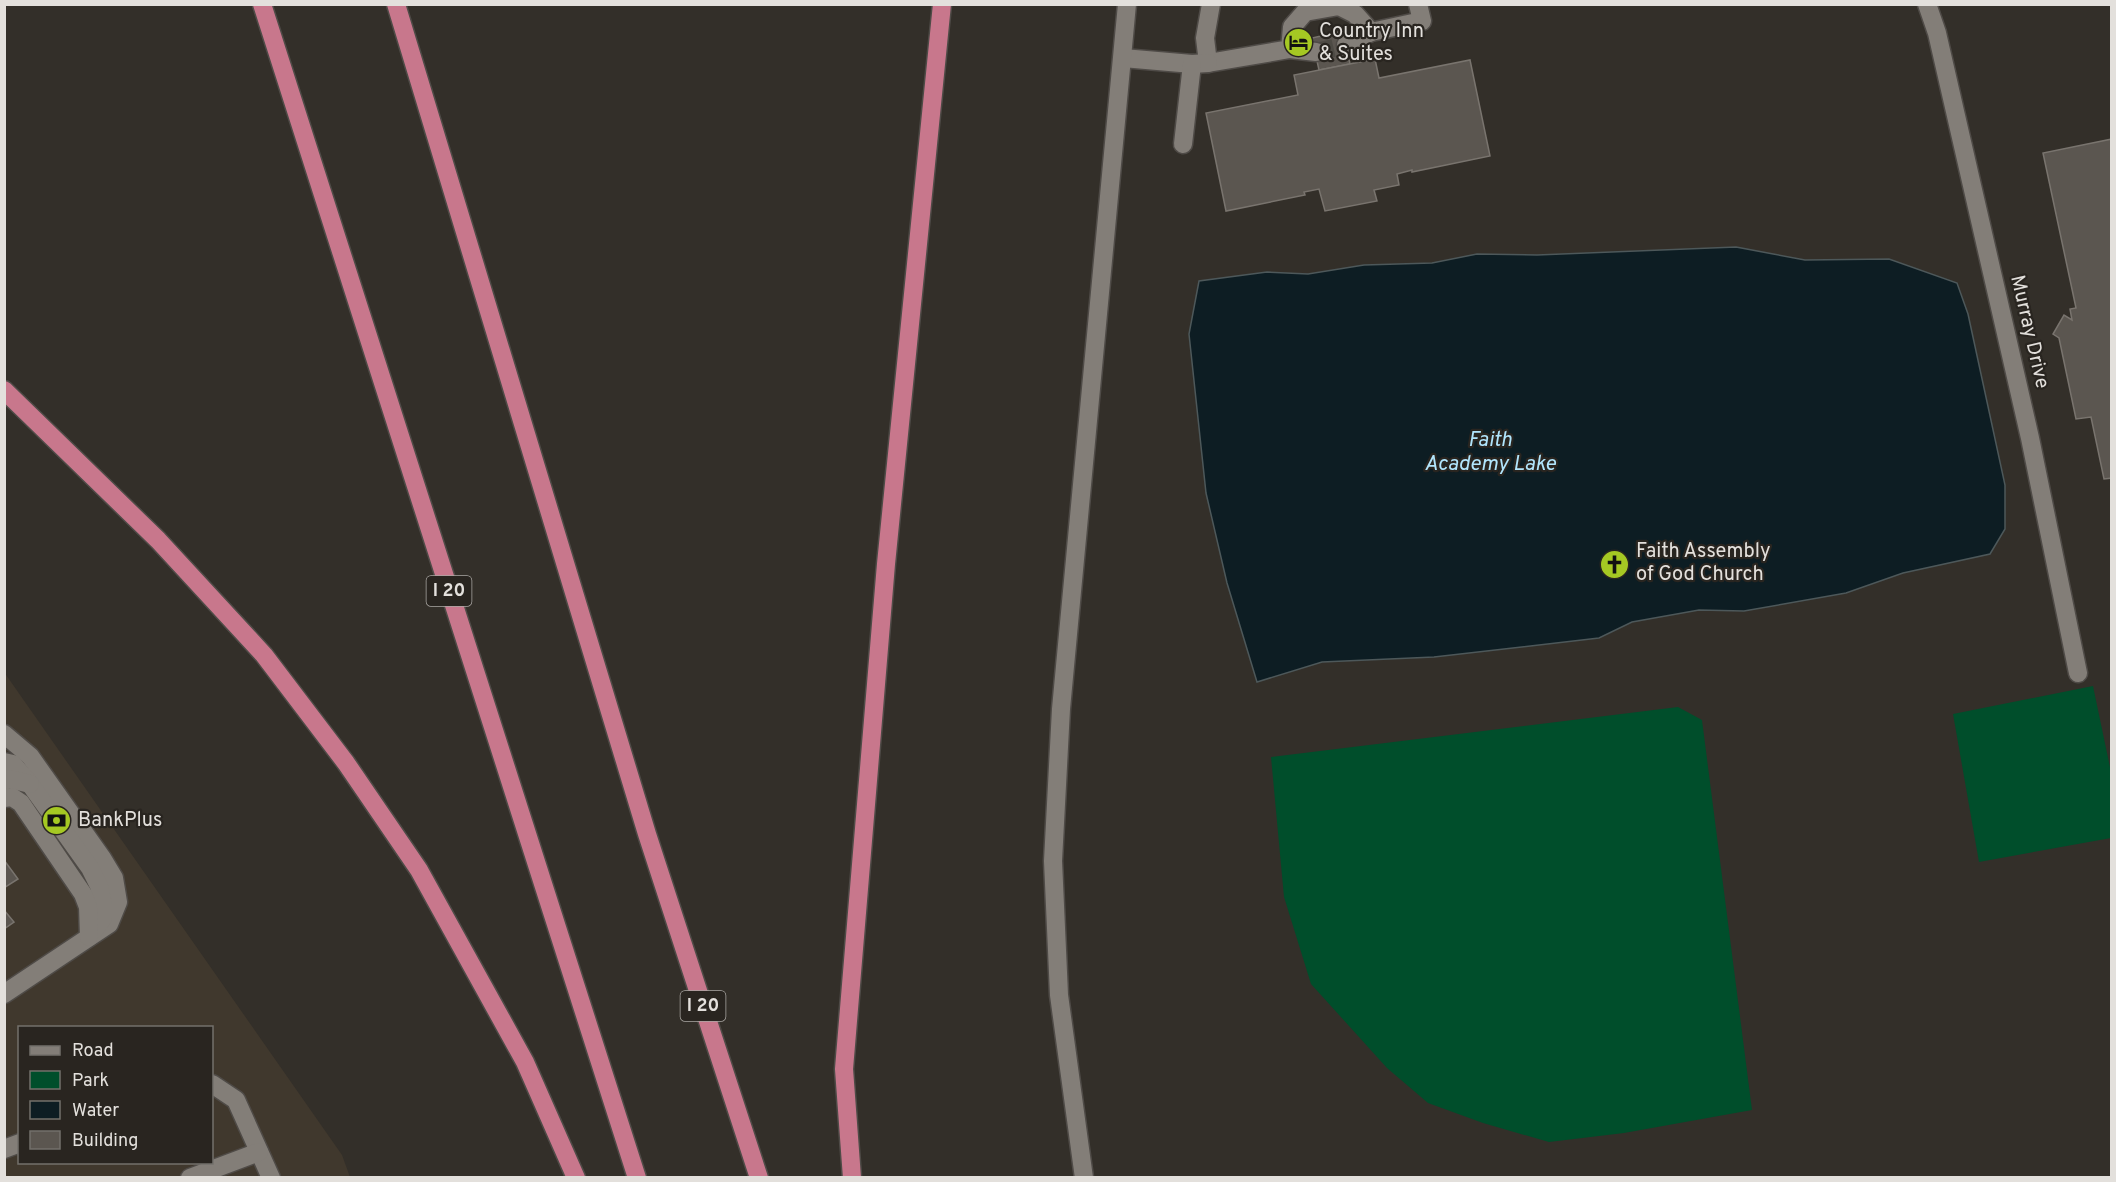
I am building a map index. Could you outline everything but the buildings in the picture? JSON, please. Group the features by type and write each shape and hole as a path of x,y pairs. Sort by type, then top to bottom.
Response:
{"highway":[{"name":"I 20","path":"262,4 637,1178"},
{"name":"I 20","path":"396,4 647,834 759,1178"},
{"path":"852,1178 844,1069 886,564 942,4"},
{"path":"4,390 181,564 264,655 346,763 419,870 525,1062 576,1178"}],"street":[{"path":"1084,1178 1059,994 1053,861 1061,709 1127,4"},
{"path":"1183,144 1211,4"},
{"path":"1346,45 1371,32 1422,21 1418,4"},
{"name":"Murray Drive","path":"1927,4 1937,33 2030,438 2078,673"},
{"path":"1290,49 1292,27 1305,12 1339,6 1355,14 1371,32"},
{"path":"1123,58 1200,63 1290,49 1316,52"},
{"path":"4,735 30,756 102,858 114,878 118,902 109,924 4,994"},
{"path":"4,739 30,756"},
{"path":"4,746 30,756"},
{"path":"4,762 13,764 30,783 90,868 99,886 103,918 88,937"},
{"path":"4,781 10,779 30,783"},
{"path":"4,798 12,797 21,803 83,894 88,914 88,937"},
{"path":"213,1085 236,1100 271,1178"},
{"path":"190,1178 259,1152"}],"shaded area":[{"name":"BankPlus","path":"4,672 342,1155 350,1177 5,1177"}],"green space":[{"path":"2093,686 2111,772 2111,838 1979,862 1953,714"},
{"path":"1678,707 1702,720 1752,1110 1624,1133 1549,1142 1483,1123 1428,1103 1387,1068 1311,984 1284,897 1271,757"}],"water":[{"name":"Faith Academy Lake","path":"1736,247 1805,260 1889,259 1957,283 1968,314 2005,485 2005,529 1990,554 1903,573 1846,593 1744,611 1699,610 1632,622 1599,638 1434,657 1322,662 1257,682 1227,583 1206,493 1189,334 1199,281 1267,272 1308,274 1364,265 1432,263 1477,254 1537,255"}],"tunnel":[{"path":"1316,52 1346,45"}],"place":[{"name":"Country Inn & Suites","path":"1298,43"},
{"name":"Faith Assembly of God Church","path":"1615,564"},
{"name":"BankPlus","path":"57,821"}]}
